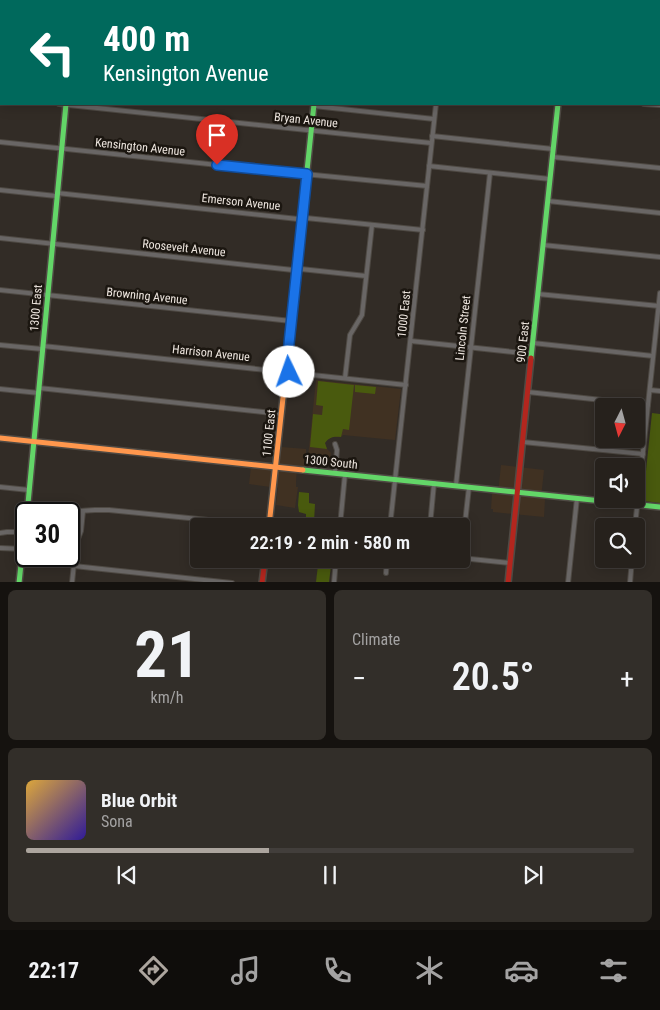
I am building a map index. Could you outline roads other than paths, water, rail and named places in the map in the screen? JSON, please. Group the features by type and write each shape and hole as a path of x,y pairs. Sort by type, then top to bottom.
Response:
{"street":[{"name":"1300 East","path":"28,502 66,105"},
{"name":"Bryan Avenue","path":"75,105 432,144"},
{"path":"314,105 434,119"},
{"name":"1100 East","path":"269,518 314,105"},
{"name":"1000 East","path":"391,518 436,105"},
{"name":"900 East","path":"508,582 558,105"},
{"path":"432,136 554,149"},
{"name":"Kensington Avenue","path":"0,142 427,186"},
{"path":"553,157 660,168"},
{"path":"429,166 550,179"},
{"name":"Lincoln Street","path":"456,485 490,172"},
{"name":"Emerson Avenue","path":"0,190 423,230"},
{"path":"548,202 660,213"},
{"path":"345,378 350,335 362,317 372,225"},
{"name":"Roosevelt Avenue","path":"0,238 366,276"},
{"path":"543,245 660,257"},
{"name":"Browning Avenue","path":"0,290 291,321"},
{"path":"643,458 660,293"},
{"path":"538,294 659,306"},
{"path":"411,341 532,354"},
{"path":"533,343 653,356"},
{"name":"Harrison Avenue","path":"0,345 43,347 406,385"},
{"path":"654,346 660,347"},
{"path":"0,389 281,414"},
{"path":"650,390 660,391"},
{"path":"528,392 648,405"},
{"name":"1300 South","path":"0,438 595,500"},
{"path":"523,442 643,454"},
{"path":"335,444 337,453 335,473"},
{"path":"341,518 345,474"},
{"path":"431,518 434,483"},
{"path":"466,518 469,486"},
{"path":"0,487 29,490"},
{"path":"568,582 577,498"},
{"name":"1300 South","path":"645,505 660,507"},
{"path":"80,511 109,510 190,518"},
{"path":"80,533 83,511"},
{"path":"0,533 15,532"},
{"path":"0,548 15,549"},
{"path":"470,559 510,563"},
{"path":"20,582 21,567"},
{"path":"72,582 74,567"},
{"path":"80,567 232,582"},
{"path":"262,582 264,568"},
{"path":"334,582 335,568"},
{"path":"386,568 386,573"},
{"path":"630,582 631,568"}]}
